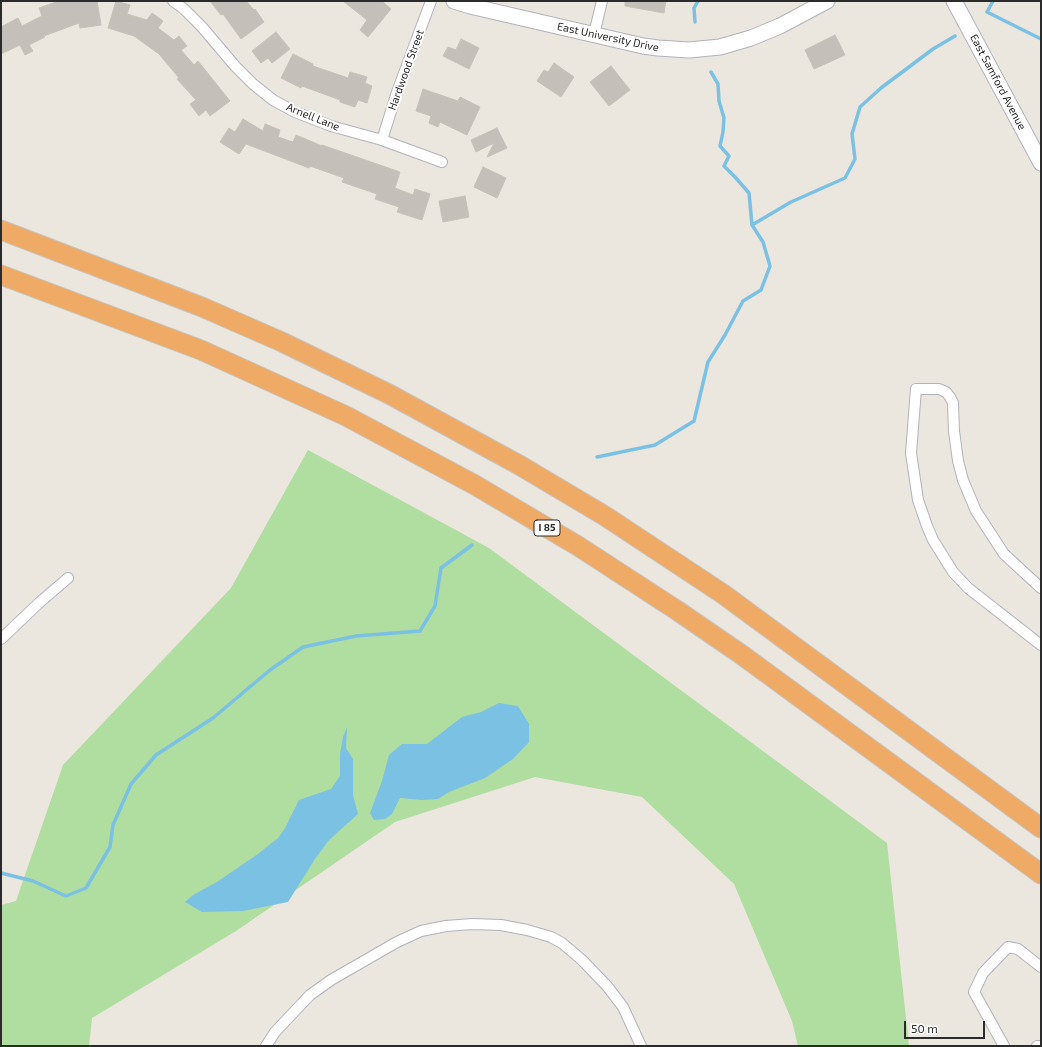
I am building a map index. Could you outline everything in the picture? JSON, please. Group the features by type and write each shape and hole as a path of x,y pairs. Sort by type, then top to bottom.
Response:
{"highway":[{"path":"1,230 202,307 282,342 389,394 522,466 605,516 723,594 1041,828"},
{"name":"I 85","path":"1,275 201,350 346,416 475,485 578,546 717,637 1041,874"}],"main road":[{"name":"East University Drive","path":"454,1 470,6 658,48 689,50 720,47 766,33 827,1"},
{"name":"East Samford Avenue","path":"954,1 1041,163"}],"street":[{"name":"Arnell Lane","path":"173,1 184,9 202,27 235,66 253,84 273,100 295,112 331,126 382,140 442,162"},
{"name":"Hardwood Street","path":"382,140 397,92 431,1"},
{"path":"594,34 602,1"},
{"path":"1041,588 1004,554 974,506 963,480 958,461 950,396 946,392 939,389 916,389 911,453 918,500 933,540 953,572 968,588 1041,645"},
{"path":"1,639 68,578"},
{"path":"266,1046 275,1032 310,995 331,980 397,942 421,931 446,926 472,924 501,925 527,930 551,937 562,943 582,960 608,986 623,1007 641,1046"},
{"path":"1004,1046 974,992 983,973 1008,947 1018,948 1041,967"}],"green space":[{"path":"308,450 489,548 887,843 909,1046 798,1046 792,1021 734,884 642,797 535,777 395,822 236,931 92,1018 89,1046 1,1046 1,905 16,901 63,765 231,588"}],"water":[{"path":"499,703 518,706 529,724 529,742 513,759 485,778 449,792 438,799 422,800 400,798 392,814 385,819 374,820 370,813 382,781 389,755 402,744 427,744 462,717 481,712"},
{"path":"347,727 346,748 353,759 353,795 358,814 329,840 288,902 243,911 202,912 185,902 193,895 217,882 258,854 278,838 285,828 299,800 331,789 340,776 340,754 343,737"}],"building":[{"path":"59,1 97,1 101,25 80,28 79,23 44,36 45,37 29,45 33,51 25,55 20,45 1,54 1,27 18,18 22,26 42,16 39,8"},
{"path":"116,1 130,5 127,14 147,20 152,13 163,21 158,28 174,40 179,36 187,46 181,50 194,65 198,61 230,101 210,116 206,110 199,116 190,104 196,100 177,79 179,78 159,54 134,36 108,28"},
{"path":"210,1 246,1 254,10 255,9 264,22 241,39 223,14 221,15"},
{"path":"343,1 382,1 391,9 368,37 360,30 367,20"},
{"path":"625,1 666,1 664,13 625,6"},
{"path":"276,32 290,49 272,63 268,58 261,63 252,51"},
{"path":"835,35 845,55 814,69 805,50"},
{"path":"461,39 479,48 469,69 443,56 448,47 456,50"},
{"path":"293,54 313,64 313,66 348,78 350,72 367,77 365,83 372,86 367,103 358,100 355,107 302,86 301,88 281,78"},
{"path":"554,63 574,77 561,97 537,81 544,70 548,72"},
{"path":"611,66 630,90 609,106 590,82"},
{"path":"423,89 458,101 460,97 480,107 467,135 440,122 438,127 429,123 431,116 416,111"},
{"path":"243,119 263,131 265,124 280,130 278,137 293,142 296,135 322,146 400,172 395,188 413,195 415,189 430,194 422,220 397,212 399,207 375,199 377,194 342,182 344,178 310,166 309,168 246,144 239,154 220,142 229,128 235,132"},
{"path":"497,128 507,148 487,157 494,143 476,152 471,140"},
{"path":"483,167 506,178 497,198 474,187"},
{"path":"465,196 469,217 443,222 439,201"}],"waterway":[{"path":"695,22 694,8 698,1"},
{"path":"993,1 987,12 1041,39"},
{"path":"597,457 655,445 694,421 708,362 725,335 743,301 761,290 770,266 763,242 752,225 791,202 845,178 855,159 852,134 860,107 881,88 933,49 955,36"},
{"path":"711,72 718,84 719,101 724,118 720,146 729,156 724,166 749,193 752,225"},
{"path":"1,873 33,881 66,896 86,888 110,847 113,825 131,784 156,755 213,718 270,670 303,647 356,636 420,631 435,606 441,568 472,545"}]}
